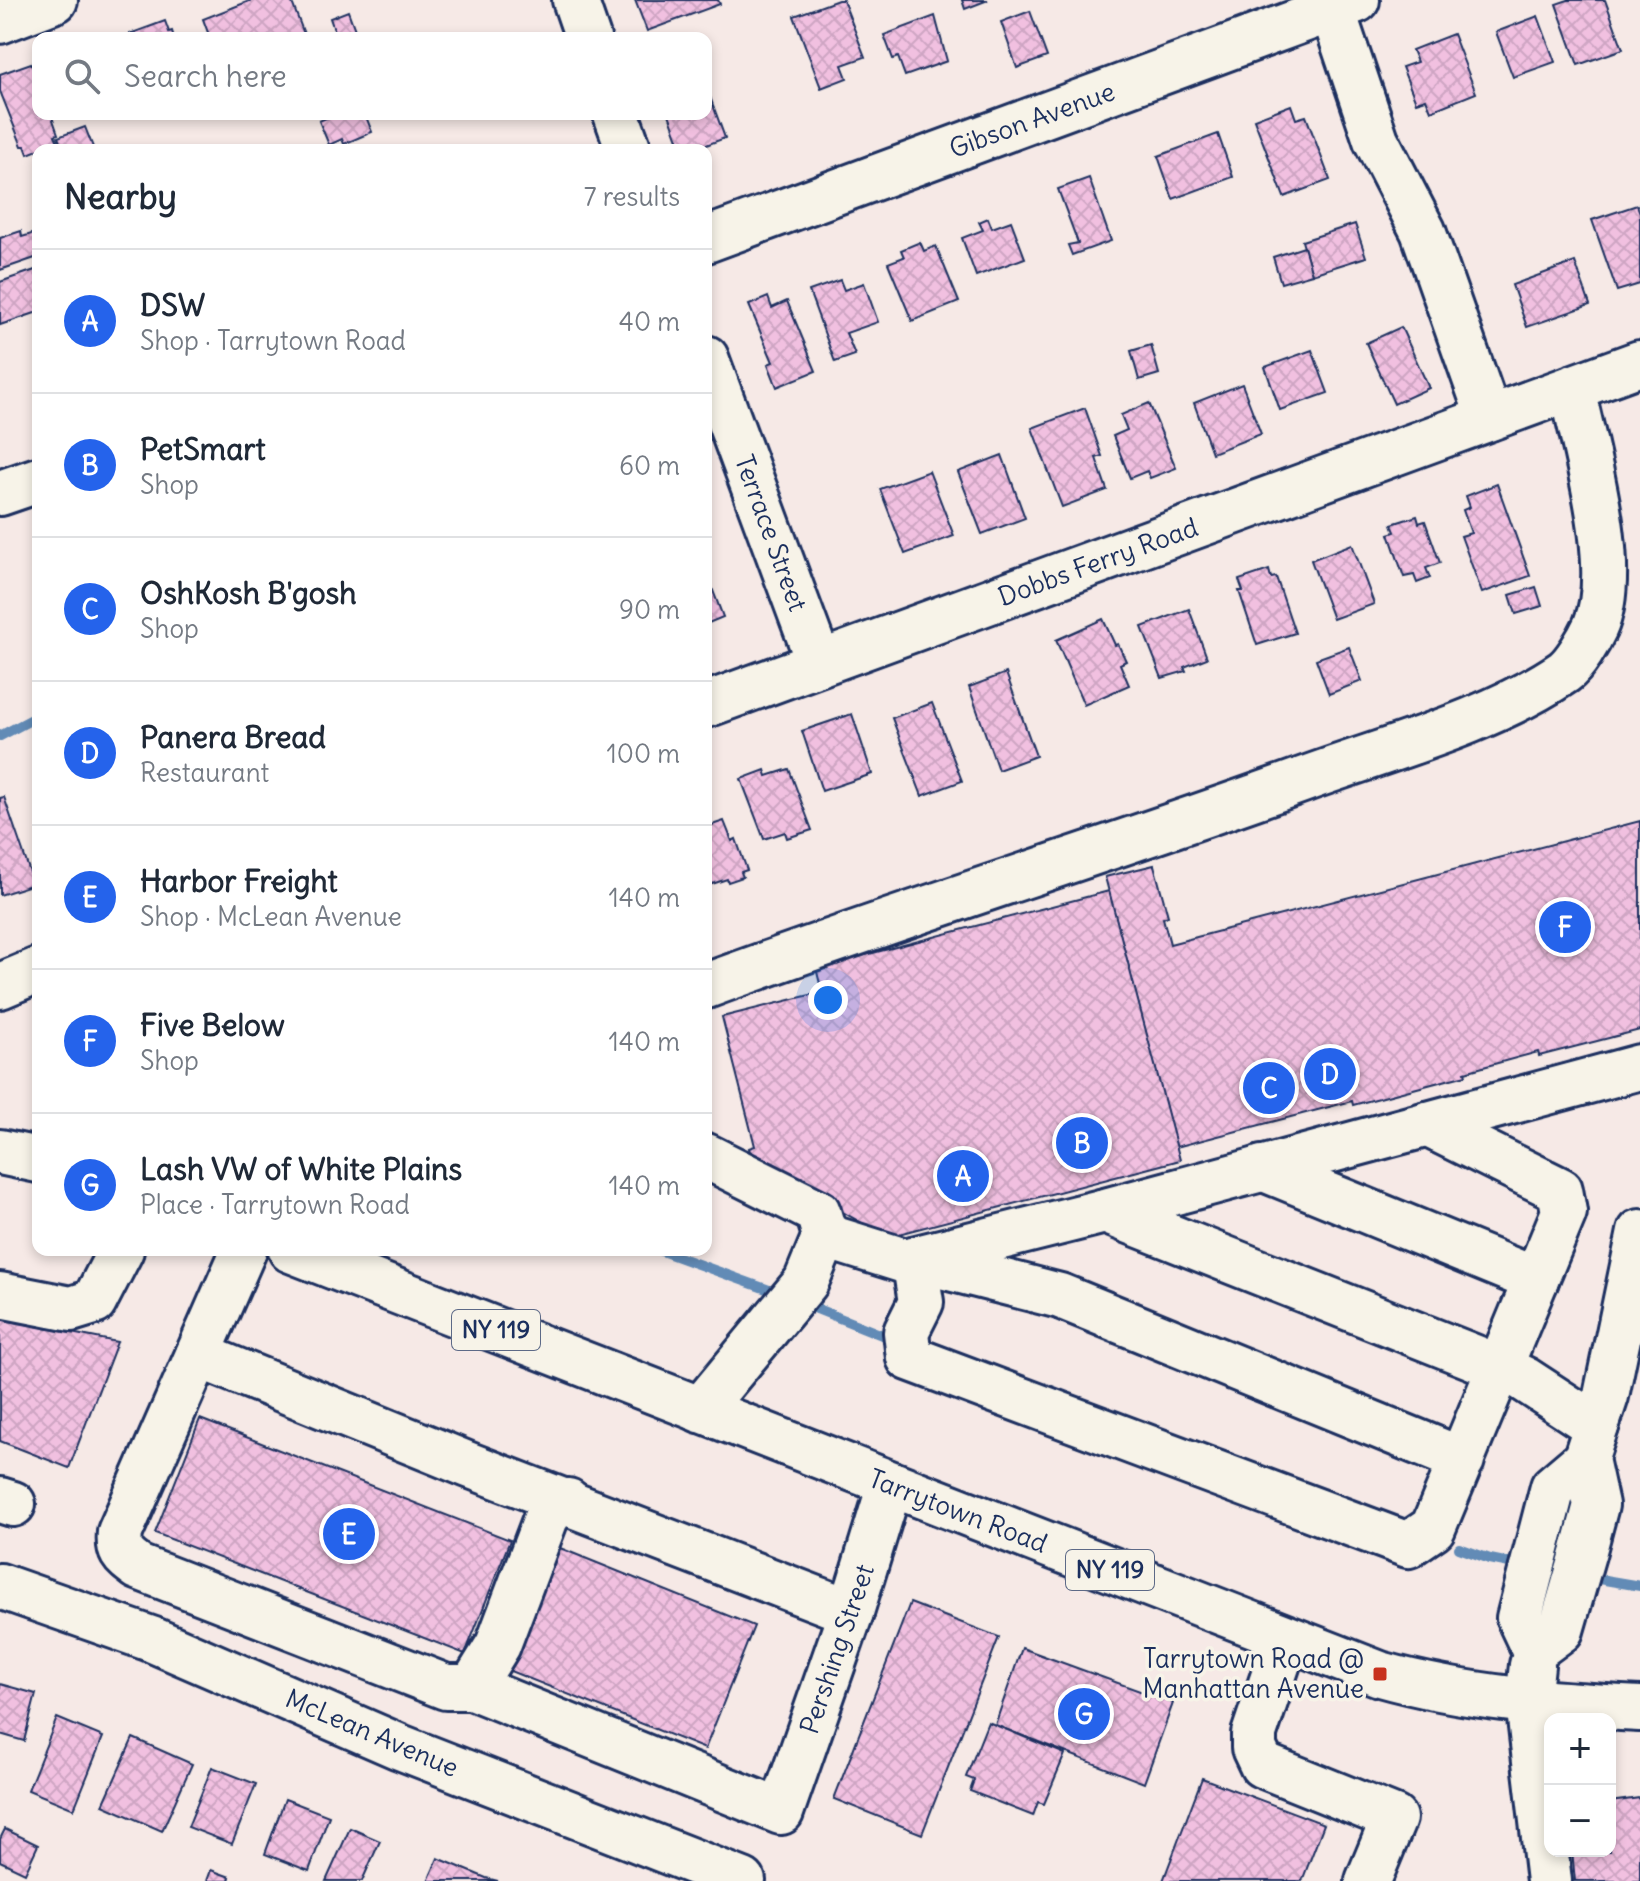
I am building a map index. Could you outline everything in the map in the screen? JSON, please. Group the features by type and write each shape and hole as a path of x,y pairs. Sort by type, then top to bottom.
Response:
{"street":[{"path":"0,21 55,0"},
{"path":"575,0 586,32"},
{"path":"1340,3 1376,140 1423,231 1489,418"},
{"name":"Gibson Avenue","path":"712,238 1340,3"},
{"path":"618,120 627,144"},
{"name":"Dobbs Ferry Road","path":"712,703 1640,363"},
{"name":"Terrace Street","path":"712,374 819,663"},
{"path":"712,984 858,930 1195,819 1497,710 1567,670 1595,627 1604,588 1622,547 1572,388"},
{"path":"0,493 32,482"},
{"path":"0,986 32,973"},
{"path":"825,1236 905,1261 1105,1211 1640,1067"},
{"path":"914,1259 921,1302 906,1332 909,1358 1408,1545 1433,1528 1564,1212 1560,1190 1427,1124"},
{"path":"0,1152 32,1159"},
{"path":"700,1410 806,1282 825,1236 818,1212 712,1159"},
{"path":"1262,1168 1536,1280"},
{"path":"1105,1211 1607,1413"},
{"path":"1534,1650 1561,1630 1596,1505 1607,1413 1640,1232"},
{"path":"0,1295 71,1309 94,1302 118,1256"},
{"path":"241,1256 120,1532 118,1549 138,1567 446,1687 472,1687 498,1645 546,1518 554,1506 568,1501"},
{"name":"Tarrytown Road","path":"306,1256 1380,1674 1479,1696 1640,1709"},
{"path":"914,1259 1060,1296 1462,1460"},
{"path":"198,1355 469,1465 851,1612"},
{"path":"1549,1881 1528,1701 1534,1650 1519,1618 1553,1487 1607,1413"},
{"name":"Pershing Street","path":"472,1687 781,1812 851,1612 890,1485"},
{"name":"McLean Avenue","path":"0,1586 151,1639 400,1747 743,1881"},
{"path":"1286,1639 1254,1734 1254,1748 1262,1765 1394,1818 1368,1881"}],"building":[{"path":"252,0 291,0 303,32 208,32 203,19"},
{"path":"635,0 718,0 720,4 647,31"},
{"path":"843,0 865,57 842,65 847,78 821,88 794,16"},
{"path":"962,0 988,0 965,9"},
{"path":"1568,0 1605,0 1623,49 1578,65 1556,4"},
{"path":"348,11 356,32 335,32 330,18"},
{"path":"1030,11 1047,57 1017,68 1001,22"},
{"path":"935,16 947,61 905,76 898,57 893,59 884,35"},
{"path":"1538,16 1555,62 1513,77 1496,32"},
{"path":"165,21 169,32 135,32"},
{"path":"1453,34 1476,93 1431,111 1426,99 1416,102 1402,67 1417,62 1412,50"},
{"path":"31,63 32,120 53,120 58,142 32,144 32,152 28,154 0,91 0,74"},
{"path":"712,102 725,138 709,144 680,144 671,120 712,120"},
{"path":"1291,105 1296,119 1306,116 1330,180 1284,197 1254,119"},
{"path":"367,120 372,132 344,144 342,139 329,144 319,121"},
{"path":"85,127 92,144 61,144 58,137"},
{"path":"1218,134 1233,177 1173,199 1158,156"},
{"path":"1089,178 1111,241 1072,255 1068,245 1078,243 1058,189"},
{"path":"1637,205 1640,213 1640,284 1617,291 1592,220"},
{"path":"988,218 992,228 1011,221 1025,258 976,276 962,238 983,230 979,222"},
{"path":"1355,224 1366,257 1312,274 1302,241"},
{"path":"21,231 22,237 32,234 32,259 0,270 0,238"},
{"path":"920,242 924,251 936,246 959,302 912,321 888,263 904,257 901,250"},
{"path":"1304,247 1312,274 1281,283 1273,257"},
{"path":"1575,262 1590,305 1527,327 1512,285"},
{"path":"32,271 32,314 0,325 0,282"},
{"path":"840,280 844,290 864,283 878,322 846,333 855,355 835,362 809,291"},
{"path":"768,297 772,308 787,301 816,371 777,387 768,364 773,362 749,305"},
{"path":"1401,327 1429,388 1394,404 1366,343"},
{"path":"1151,345 1159,374 1139,380 1131,351"},
{"path":"1312,350 1328,393 1280,410 1265,367"},
{"path":"1242,384 1261,434 1212,453 1194,403"},
{"path":"1149,403 1176,468 1150,478 1147,471 1130,478 1113,436 1127,430 1121,415"},
{"path":"1085,408 1102,456 1096,458 1107,490 1062,507 1032,428"},
{"path":"1002,455 1025,518 982,534 958,472"},
{"path":"929,471 954,536 905,554 880,489"},
{"path":"1497,484 1530,576 1482,593 1461,536 1471,533 1463,510 1470,507 1466,496"},
{"path":"1417,516 1419,523 1425,521 1440,563 1426,568 1430,578 1417,583 1414,575 1404,577 1389,534 1395,532 1392,524"},
{"path":"1352,544 1374,604 1333,619 1311,560"},
{"path":"1269,570 1271,578 1276,577 1295,633 1257,645 1239,591 1243,591 1239,580"},
{"path":"1536,587 1542,606 1516,614 1510,595"},
{"path":"712,588 723,617 712,622"},
{"path":"1189,609 1207,658 1184,667 1186,671 1162,678 1142,627"},
{"path":"1103,619 1126,661 1120,664 1129,685 1084,705 1056,640"},
{"path":"1349,647 1362,681 1329,694 1316,659"},
{"path":"1006,673 1036,756 998,770 969,687"},
{"path":"932,703 962,781 922,796 892,718"},
{"path":"852,714 872,774 822,791 802,731"},
{"path":"789,769 812,830 787,838 785,832 764,839 741,779 765,770 767,776"},
{"path":"4,797 32,885 0,895 0,798"},
{"path":"724,821 732,841 736,839 747,870 741,872 743,877 712,884 712,825"},
{"path":"1640,821 1640,1030 1539,1056 1538,1052 1353,1105 1352,1101 1176,1147 1105,877 1154,865 1168,916 1163,918 1170,944"},
{"path":"1109,891 1180,1160 887,1237 752,1161 749,1148 755,1146 722,1017 822,992 816,968"},
{"path":"0,1319 117,1342 69,1468 0,1441"},
{"path":"200,1419 510,1540 465,1654 155,1533"},
{"path":"560,1548 754,1626 705,1749 510,1671"},
{"path":"910,1603 999,1637 922,1834 834,1799"},
{"path":"1022,1648 1173,1703 1144,1783 995,1725"},
{"path":"0,1684 36,1694 24,1741 0,1734"},
{"path":"57,1718 103,1737 74,1809 28,1790"},
{"path":"988,1722 1065,1754 1044,1804 1038,1802 1033,1816 970,1791 974,1780 966,1777"},
{"path":"133,1738 192,1764 162,1831 103,1805"},
{"path":"212,1767 256,1784 232,1844 188,1827"},
{"path":"1202,1778 1324,1824 1302,1881 1163,1881"},
{"path":"1640,1798 1640,1881 1575,1881 1573,1857 1616,1857 1616,1801"},
{"path":"285,1799 329,1816 309,1871 265,1854"},
{"path":"350,1828 380,1841 362,1881 326,1881"},
{"path":"5,1829 38,1845 25,1873 0,1861 0,1839"},
{"path":"438,1858 486,1878 498,1881 428,1881"},
{"path":"211,1870 230,1877 229,1881 207,1881"}],"waterway":[{"path":"0,736 32,719"},
{"path":"676,1256 780,1294"},
{"path":"802,1303 882,1335"},
{"path":"1459,1548 1524,1566"},
{"path":"1587,1577 1640,1586"}],"place":[{"name":"Five Below","path":"1565,927"},
{"name":"Panera Bread","path":"1330,1074"},
{"name":"OshKosh B'gosh","path":"1269,1088"},
{"name":"PetSmart","path":"1082,1143"},
{"name":"DSW","path":"963,1176"},
{"name":"Harbor Freight","path":"349,1534"},
{"name":"Tarrytown Road @ Manhattan Avenue","path":"1380,1674"},
{"name":"Lash VW of White Plains","path":"1084,1714"}]}
